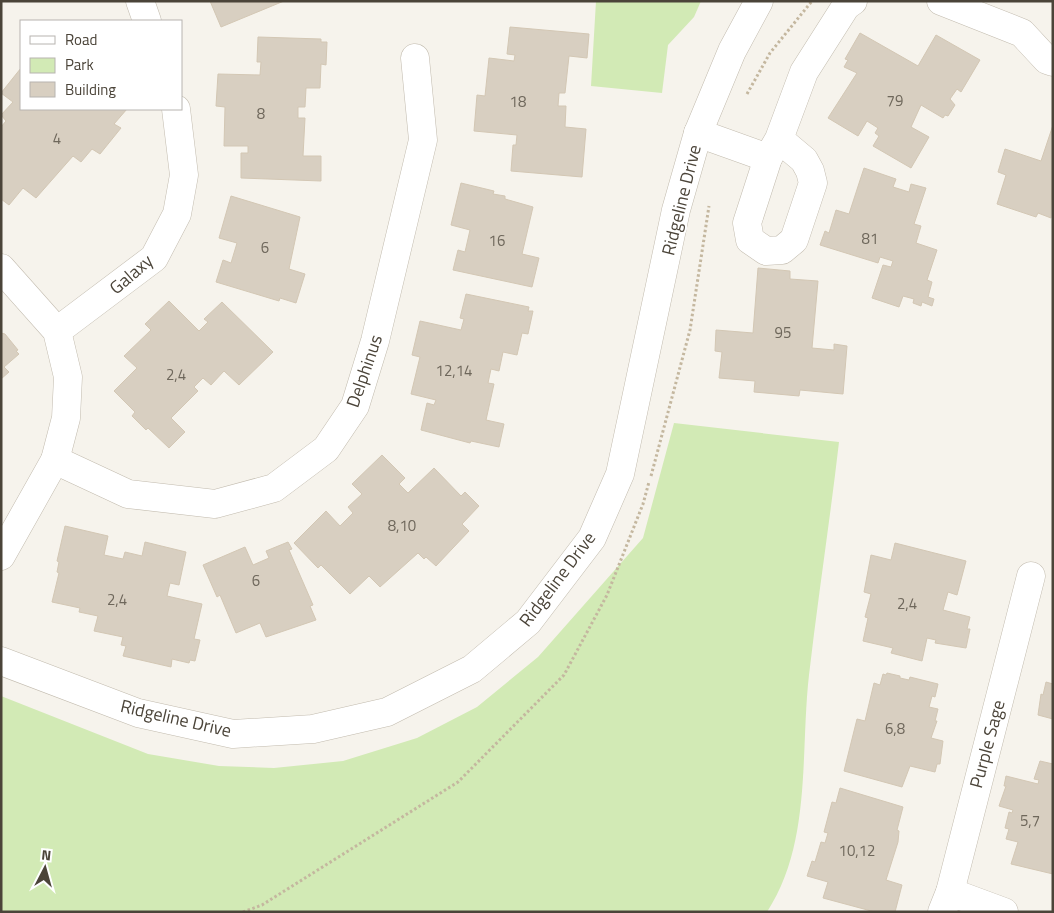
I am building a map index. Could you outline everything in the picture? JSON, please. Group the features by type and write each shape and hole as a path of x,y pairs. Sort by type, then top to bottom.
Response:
{"street":[{"path":"140,1 146,20"},
{"name":"Ridgeline Drive","path":"1,661 138,713 232,734 313,729 388,712 472,669 528,622 592,538 620,474 676,210 698,133 732,52 759,1"},
{"path":"698,133 774,148 804,72 846,6 853,1"},
{"path":"941,1 1022,33 1048,60 1053,62"},
{"name":"Delphinus","path":"55,460 128,494 216,504 274,488 326,449 355,406 376,341 423,140 415,58"},
{"name":"Galaxy","path":"57,331 154,258 177,214 184,175 176,110"},
{"path":"1,268 57,331 68,377 66,418 55,460 1,556"},
{"name":"Purple Sage","path":"946,902 1031,576"},
{"path":"946,902 1004,912"}],"path":[{"path":"742,102 770,53 812,1"}],"green space":[{"path":"596,1 701,1 694,17 668,45 662,93 591,86"},
{"path":"674,423 839,442 809,675 802,797 798,828 791,857 781,885 767,912 1,912 1,696 148,754 219,766 274,768 343,761 417,738 477,707 538,657 643,538"}],"building":[{"path":"210,1 284,1 221,27"},
{"path":"510,27 589,34 587,58 569,56 565,93 559,93 558,106 566,106 565,127 586,129 582,177 511,171 513,145 516,145 517,135 474,131 477,95 485,96 489,58 514,61 515,55 507,54"},
{"path":"860,33 918,66 936,35 980,60 961,92 957,89 950,99 955,105 948,116 945,115 943,118 921,105 911,127 929,137 911,168 873,146 879,136 875,133 878,128 867,121 858,136 828,118 857,73 844,67 848,60 845,59"},
{"path":"258,37 321,39 321,42 327,42 326,65 321,64 320,88 306,88 305,107 298,107 298,118 305,118 303,156 321,156 321,181 241,178 241,153 248,153 248,146 224,146 225,107 216,106 218,74 260,75 261,62 257,62"},
{"path":"20,69 20,110 126,110 114,124 121,128 100,154 92,149 81,162 73,156 36,198 23,188 9,205 1,199 1,127 6,121 1,115 13,102 1,93"},
{"path":"1053,125 1051,218 1038,213 1036,217 997,204 1006,175 998,172 1005,149 1041,161"},
{"path":"864,168 896,179 893,187 909,192 911,184 926,188 914,224 921,226 916,243 937,250 927,280 932,282 928,297 934,299 932,306 922,302 921,306 913,303 914,299 903,296 899,307 872,298 883,265 891,267 893,261 880,257 878,263 820,245 825,231 829,233 836,210 849,214"},
{"path":"461,183 494,191 493,194 505,196 505,199 533,207 522,254 539,258 532,287 453,270 458,250 465,252 470,230 451,225"},
{"path":"231,196 300,217 289,269 305,274 296,303 280,298 279,301 216,282 223,260 231,263 237,243 219,238"},
{"path":"758,268 790,271 790,279 818,281 812,348 834,350 834,344 847,346 843,394 800,390 799,396 754,392 755,381 719,378 722,352 715,351 716,330 753,333"},
{"path":"466,294 529,307 528,311 533,311 528,334 522,333 517,355 503,352 499,371 491,369 488,383 494,384 486,420 504,424 499,447 471,441 470,443 421,430 427,403 434,405 436,400 411,394 420,357 412,355 420,321 461,330 464,319 460,318"},
{"path":"169,301 199,331 208,322 204,319 222,302 273,352 239,385 224,371 211,385 203,378 194,387 198,391 171,418 185,432 169,448 132,416 135,412 114,391 137,368 124,356 151,330 145,324"},
{"path":"1,333 5,334 19,354 4,367 9,372 1,379"},
{"path":"382,455 405,478 399,484 408,493 434,468 461,496 465,492 479,506 462,524 469,531 436,566 418,553 380,587 369,576 350,594 321,565 318,568 294,543 326,511 340,526 353,513 348,507 362,494 352,484"},
{"path":"65,526 108,536 104,555 123,559 125,552 142,556 145,542 186,552 179,585 170,583 167,596 202,604 194,639 200,640 195,661 190,660 189,663 172,659 171,667 123,656 126,646 121,645 123,637 94,631 98,616 79,612 80,608 52,602 59,573 57,572 59,562 57,561"},
{"path":"288,542 292,549 289,550 313,605 310,606 316,620 266,637 260,623 236,633 220,595 217,597 203,565 245,547 253,565 269,558 266,551"},
{"path":"895,543 966,561 957,595 948,592 943,610 970,617 967,629 970,629 966,648 935,643 936,640 927,638 922,661 891,653 893,648 863,641 868,618 865,617 871,594 864,592 871,555 891,560"},
{"path":"887,673 909,680 910,677 938,684 935,697 932,696 929,707 938,709 935,721 937,721 931,738 943,741 940,764 937,764 935,772 910,766 902,787 844,771 857,719 865,721 874,683 880,685 883,674 886,675"},
{"path":"1046,682 1053,684 1053,719 1038,715 1041,694 1043,695"},
{"path":"1040,761 1053,764 1053,874 1011,864 1018,842 1006,839 1009,829 1005,828 1009,812 1012,813 1013,810 999,806 1006,786 1004,786 1006,776 1038,784 1039,780 1034,779"},
{"path":"840,788 903,807 897,830 899,831 898,842 886,880 902,885 895,912 875,912 823,898 828,882 807,876 812,861 815,862 821,842 825,843 828,833 824,832 832,802 836,803"}]}
